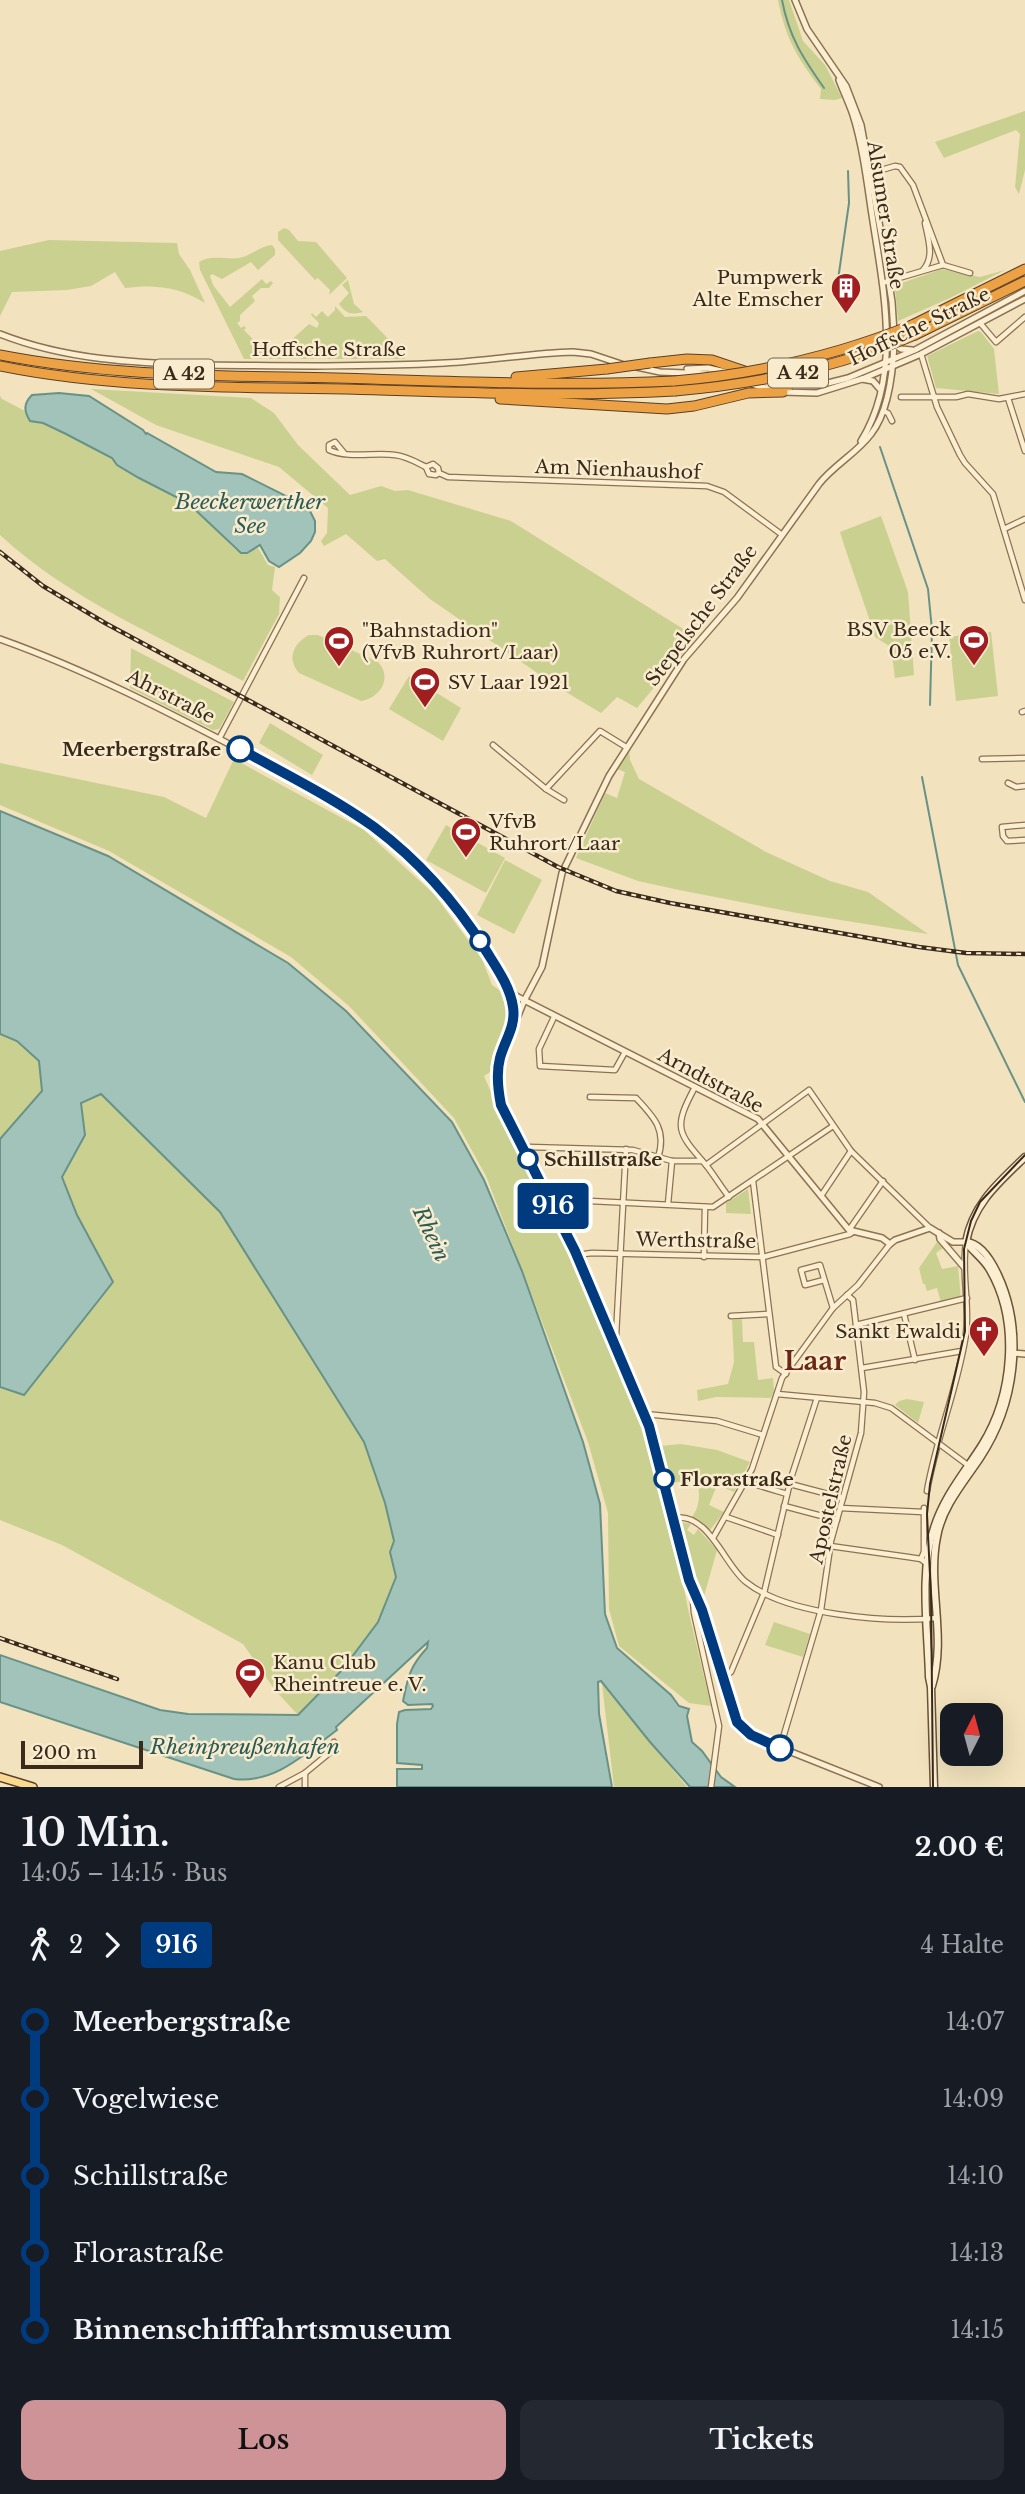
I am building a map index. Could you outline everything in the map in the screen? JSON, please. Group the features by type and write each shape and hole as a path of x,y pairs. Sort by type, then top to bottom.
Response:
{"highway":[{"name":"A 42","path":"1009,284 1025,269"},
{"name":"A 42","path":"0,366 63,377 150,384 587,394 674,386 836,352 914,330 1009,284 1025,281"},
{"name":"A 42","path":"0,355 63,366 128,372 674,386"},
{"path":"476,382 687,359 712,360 786,389"},
{"path":"464,392 482,398 653,409 694,406 748,393 786,389"}],"main road":[{"path":"934,1787 924,1561 931,1535 950,1491 991,1441 1003,1413 1011,1382 1012,1323 1001,1280 983,1251 975,1244 966,1242 971,1222 984,1199 1025,1157"},
{"path":"931,1687 938,1646 935,1551 938,1532 944,1514 970,1466"},
{"path":"0,1780 17,1787"},
{"path":"0,1780 33,1787"}],"street":[{"name":"Alsumer Straße","path":"795,0 807,29 846,86 861,125 871,173 894,344 892,363"},
{"name":"Alsumer Straße","path":"838,77 859,138 885,282 885,366"},
{"path":"871,173 900,167 913,185 943,265"},
{"path":"922,208 930,249 929,264 922,272"},
{"path":"885,282 943,265 970,273"},
{"name":"Hoffsche Straße","path":"892,363 1025,292"},
{"name":"Hoffsche Straße","path":"786,389 835,382 921,354 1024,300"},
{"path":"980,323 996,342 1025,317"},
{"name":"Hoffsche Straße","path":"0,334 53,352 109,360 226,365 413,364 573,352 660,372 708,368 786,389 817,393 862,379 885,366"},
{"path":"894,344 901,349 915,350"},
{"path":"921,354 937,407 965,463 993,494 1025,600"},
{"name":"Stepelsche Straße","path":"880,1787 780,1748 751,1735 741,1727 702,1610 692,1588 645,1414 577,1255 506,1118 499,1092 499,1060 542,967 562,873 608,776 684,659 732,605 829,471 872,433 882,411 892,363"},
{"name":"Stepelsche Straße","path":"856,447 866,433 885,366"},
{"path":"862,379 877,384 880,391"},
{"path":"816,386 817,393"},
{"path":"901,397 956,397 968,394 993,399 1025,394"},
{"path":"1008,398 1025,451"},
{"path":"882,411 888,412 892,421"},
{"name":"Am Nienhaushof","path":"344,453 395,455 426,467 432,464 438,468 439,473 448,477 707,486 724,492 781,534"},
{"path":"1004,529 1025,519"},
{"path":"219,738 304,578"},
{"name":"Ahrstraße","path":"0,639 119,687 293,778 352,813 403,851 440,888 476,935 505,984 524,1001"},
{"path":"546,789 600,731 626,747"},
{"path":"493,745 546,789 564,800"},
{"path":"982,759 1025,758"},
{"path":"1007,783 1016,787 1025,786"},
{"path":"1025,825 1002,827 1007,841 1025,840"},
{"path":"505,984 514,1008 514,1023"},
{"name":"Arndtstraße","path":"524,1001 758,1119 851,1231"},
{"path":"554,1017 539,1049 538,1062 542,1067 615,1070 625,1052"},
{"path":"695,1087 682,1111 681,1130 685,1140 729,1197"},
{"path":"523,1150 529,1147 626,1149 672,1161 704,1163 809,1090 851,1151 930,1228 953,1242 966,1242 964,1267 967,1320 946,1422 937,1441 926,1491"},
{"path":"590,1097 636,1098 655,1119 663,1143 659,1158"},
{"path":"549,1199 713,1207 833,1126"},
{"path":"613,1338 616,1336 626,1149"},
{"path":"821,1196 851,1151"},
{"path":"668,1204 672,1161"},
{"path":"753,1181 776,1367 786,1374"},
{"path":"883,1181 851,1231 882,1238 890,1244"},
{"path":"704,1257 705,1207"},
{"path":"713,1538 747,1482 786,1374 833,1308 858,1285 890,1244 930,1228"},
{"name":"Werthstraße","path":"577,1255 763,1258 850,1234 851,1231"},
{"path":"939,1233 940,1239 964,1267"},
{"path":"824,1280 806,1285 801,1270 820,1265 833,1308"},
{"name":"Apostelstraße","path":"780,1748 821,1610 830,1546 860,1433 862,1368 853,1300 846,1296"},
{"path":"856,1325 967,1298"},
{"path":"731,1316 769,1314"},
{"path":"904,1314 915,1360"},
{"path":"862,1368 962,1351"},
{"path":"1011,1354 1025,1354"},
{"path":"777,1394 863,1402 891,1408 970,1466"},
{"path":"724,1676 731,1672 764,1593 790,1484 817,1398"},
{"path":"645,1414 716,1422 763,1435"},
{"path":"747,1482 788,1494"},
{"path":"790,1484 843,1498"},
{"path":"785,1506 836,1520"},
{"path":"830,1546 924,1561 923,1510 840,1508"},
{"path":"726,1517 778,1535"},
{"path":"674,1518 688,1519 713,1538 744,1581 781,1602 861,1616 938,1618"},
{"path":"692,1588 694,1613 719,1730 711,1787"},
{"path":"694,1613 702,1610"},
{"path":"279,1787 305,1773 333,1750 336,1746 334,1742"},
{"path":"305,1773 306,1787"}],"green space":[{"path":"778,0 789,0 803,41 825,65 842,98 820,99 821,89 794,47"},
{"path":"1025,111 1025,170 1019,194 1015,187 1020,134 1016,130 944,158 935,142"},
{"path":"284,228 298,241 316,242 347,278 329,295 330,290 318,278 315,280 278,240 278,232"},
{"path":"49,240 177,243 179,254 190,270 205,303 186,293 166,288 125,288 115,272 91,286 67,290 12,292 0,316 0,251"},
{"path":"272,245 275,255 258,270 251,262 222,279 212,274 210,276 213,285 230,307 262,279 266,284 271,281 273,283 269,288 261,288 252,296 255,301 240,315 240,321 237,323 241,328 246,328 244,330 267,354 276,354 309,324 317,328 319,323 312,313 316,317 322,311 328,317 335,310 335,306 345,317 366,316 405,359 244,359 200,270 199,262 214,258 239,258"},
{"path":"942,269 980,277 1005,270 898,321 895,289 899,284"},
{"path":"348,280 354,304 363,312 349,313 339,304 349,293 342,285"},
{"path":"978,331 994,349 999,394 936,388 927,356"},
{"path":"91,389 251,398 274,413 298,445 350,495 381,486 395,491 408,490 511,521 696,637 637,708 617,697 601,713 556,686 430,599 385,559 377,561 346,534 324,546 321,541 327,533 328,508 279,467 156,425"},
{"path":"0,396 25,411 30,421 43,423 66,434 112,458 117,465 139,478 188,503 236,550 247,553 257,546 268,565 275,567 272,590 280,597 279,614 243,681 85,598 55,579 0,535"},
{"path":"881,516 908,592 914,675 895,678 891,647 875,637 840,532"},
{"name":"BSV Beeck 05 e.V.","path":"991,632 998,696 956,701 949,637"},
{"name":"\"Bahnstadion\" (VfvB Ruhrort/Laar)","path":"309,635 318,635 378,662 384,674 379,692 361,701 299,673 292,656 299,642"},
{"path":"131,648 234,702 219,729 213,730 130,688"},
{"name":"SV Laar 1921","path":"409,676 461,708 443,741 389,709"},
{"path":"270,723 323,755 312,775 259,743"},
{"path":"629,750 630,760 639,779 766,852 830,881 868,892 928,934 797,913 679,890 638,881 576,858 605,793 617,798 625,772 617,769"},
{"path":"234,759 364,830 434,894 482,959 492,985 504,993 509,1016 493,1070 484,1076 500,1113 571,1251 652,1447 711,1706 689,1703 619,1646 609,1609 608,1513 588,1442 486,1176 454,1118 349,1006 291,957 109,851 0,805 0,763 164,797 206,818"},
{"name":"VfvB Ruhrort/Laar","path":"446,825 505,858 486,893 426,860"},
{"path":"505,860 542,880 514,934 477,915"},
{"path":"0,1034 17,1041 39,1061 42,1091 0,1139"},
{"path":"101,1093 220,1212 364,1442 385,1503 394,1541 390,1552 396,1577 378,1622 342,1670 298,1715 275,1690 243,1644 62,1545 0,1520 0,1387 24,1395 77,1215 62,1177 85,1135 81,1103"},
{"path":"748,1189 751,1214 726,1213 726,1203"},
{"path":"937,1242 943,1248 936,1253 942,1269 958,1266 961,1299 941,1303 937,1288 927,1291 923,1284 919,1268"},
{"path":"742,1319 743,1342 754,1342 758,1380 773,1378 774,1391 771,1398 716,1397 698,1401 697,1390 728,1384 734,1362 732,1320"},
{"path":"907,1399 924,1402 918,1423 895,1405"},
{"path":"681,1444 717,1450 750,1462 734,1492 717,1485 709,1505 724,1512 710,1530 691,1518 699,1499 696,1479 671,1483 659,1446"},
{"path":"681,1522 691,1524 687,1530 694,1535 698,1529 717,1550 704,1596 700,1600 690,1575 679,1529"},
{"path":"774,1622 810,1634 803,1657 765,1645"},
{"path":"602,1684 687,1787 614,1787"}],"water":[{"name":"Beeckerwerther See","path":"59,393 89,396 146,434 216,472 242,474 308,507 315,521 315,532 311,541 300,553 279,567 269,561 260,545 247,553 241,553 188,503 139,478 117,465 112,458 66,434 43,423 30,421 25,408 32,395"},
{"path":"0,811 108,856 288,963 346,1011 452,1122 484,1180 522,1271 583,1442 600,1504 605,1614 617,1648 671,1695 679,1706 689,1709 687,1716 692,1742 721,1777 735,1787 690,1787 601,1681 598,1682 599,1714 612,1787 397,1787 397,1769 422,1769 422,1765 397,1763 397,1724 399,1712 431,1709 433,1706 408,1705 403,1701 410,1672 427,1648 428,1642 336,1727 337,1730 314,1748 276,1772 249,1779 234,1779 0,1702 0,1655 160,1710 188,1714 298,1715 342,1670 378,1622 396,1577 390,1552 394,1541 385,1503 364,1442 220,1212 101,1094 81,1103 85,1135 62,1177 77,1215 113,1282 24,1395 0,1387 0,1139 42,1091 39,1061 17,1041 0,1034"}],"waterway":[{"path":"782,0 798,47 824,88"},
{"path":"836,294 849,203 848,171"},
{"path":"880,447 928,589 932,630 930,705"},
{"path":"922,777 958,965 1025,1102"}],"tram line":[{"path":"933,1787 931,1596 927,1514 930,1484 965,1331 964,1249 971,1221 980,1202 1025,1155"}],"railway":[{"path":"0,552 43,586 105,623 558,867 616,891 919,947 966,953 1025,954"},
{"path":"0,1638 117,1679"}],"bus line":[{"name":"916","path":"240,749 352,813 403,851 440,888 491,958 514,1008 514,1023 499,1060 501,1105 575,1251 649,1426 689,1580 702,1610 737,1722 751,1735 780,1748"}],"place":[{"name":"Pumpwerk Alte Emscher","path":"846,315"},
{"name":"BSV Beeck 05 e.V.","path":"974,667"},
{"name":"\"Bahnstadion\" (VfvB Ruhrort/Laar)","path":"339,668"},
{"name":"SV Laar 1921","path":"425,709"},
{"name":"Meerbergstraße","path":"240,749"},
{"name":"VfvB Ruhrort/Laar","path":"466,859"},
{"name":"Schillstraße","path":"528,1159"},
{"name":"Sankt Ewaldi","path":"984,1358"},
{"name":"Florastraße","path":"664,1479"},
{"name":"Kanu Club Rheintreue e. V.","path":"250,1700"}],"district":[{"name":"Laar","path":"815,1361"}],"water label":[{"name":"Rhein","path":"431,1234"},
{"name":"Rheinpreußenhafen","path":"245,1747"}]}
